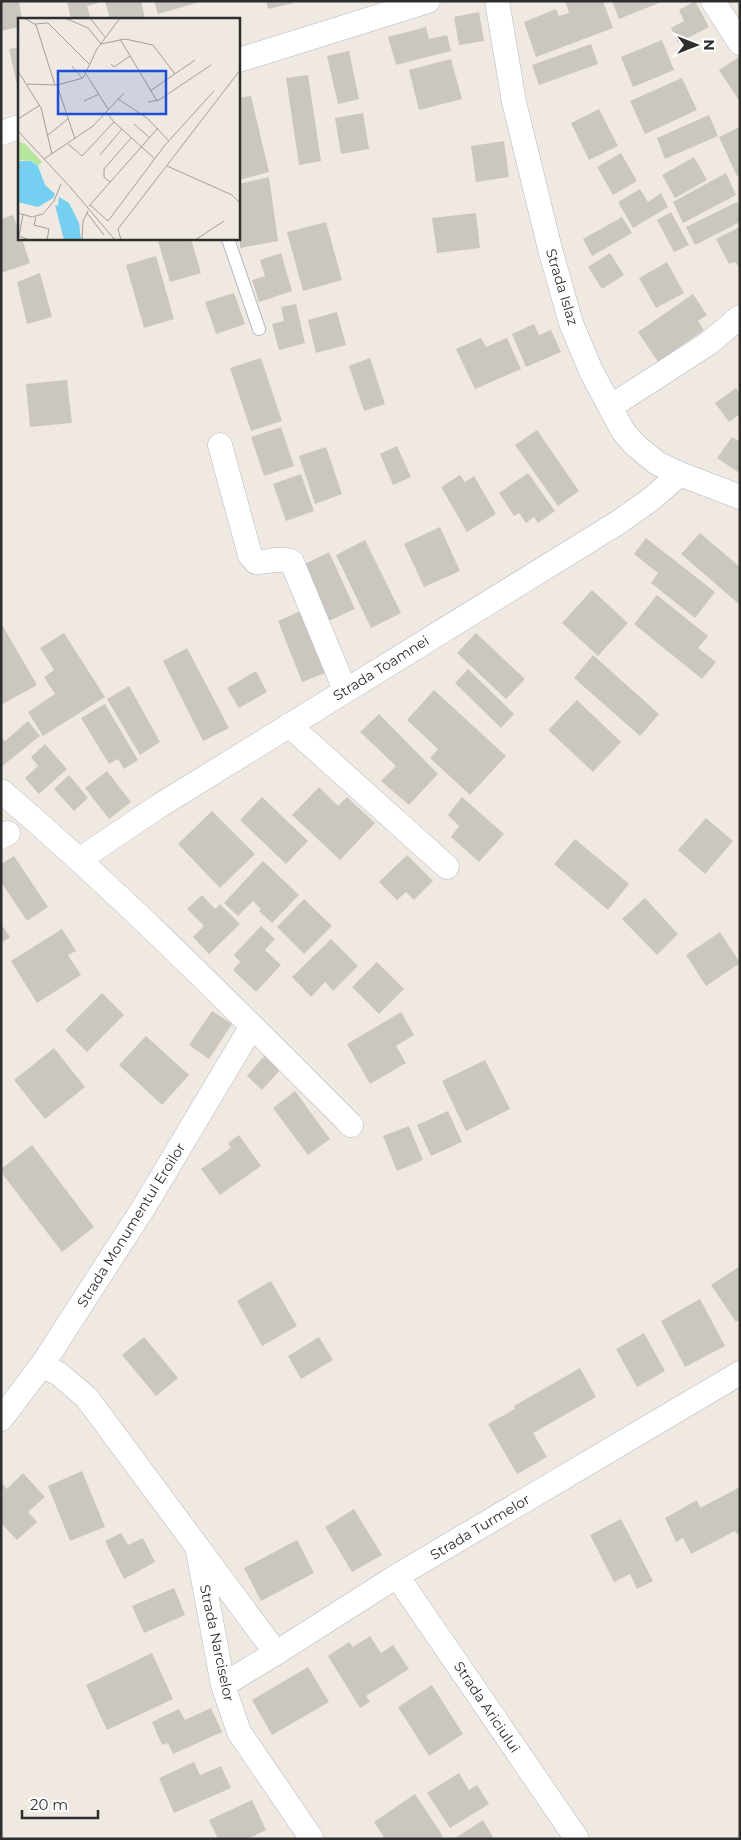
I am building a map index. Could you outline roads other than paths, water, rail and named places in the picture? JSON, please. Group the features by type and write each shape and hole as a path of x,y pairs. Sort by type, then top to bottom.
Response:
{"street":[{"path":"240,60 428,1"},
{"name":"Strada Islaz","path":"498,1 514,102 550,249 572,323 591,371 623,431 634,445 656,463 740,497"},
{"path":"713,1 740,43"},
{"path":"1,133 18,127"},
{"path":"610,407 708,343 740,317"},
{"path":"220,445 250,555 256,562 267,563 285,558 292,562 345,690"},
{"name":"Strada Toamnei","path":"79,860 159,806 619,522 650,500 680,474"},
{"path":"289,725 447,868"},
{"path":"1,791 79,860 252,1026 351,1125"},
{"name":"Strada Monumentul Eroilor","path":"1,1418 42,1365 144,1207 252,1026"},
{"name":"Strada Narciselor","path":"42,1365 73,1384 87,1398 276,1653"},
{"name":"Strada Turmelor","path":"223,1685 397,1576 740,1373"},
{"name":"Strada Narciselor","path":"196,1544 223,1685 239,1732 312,1839"},
{"name":"Strada Ariciului","path":"397,1576 577,1839"}],"lane":[{"path":"228,240 259,329"}]}
